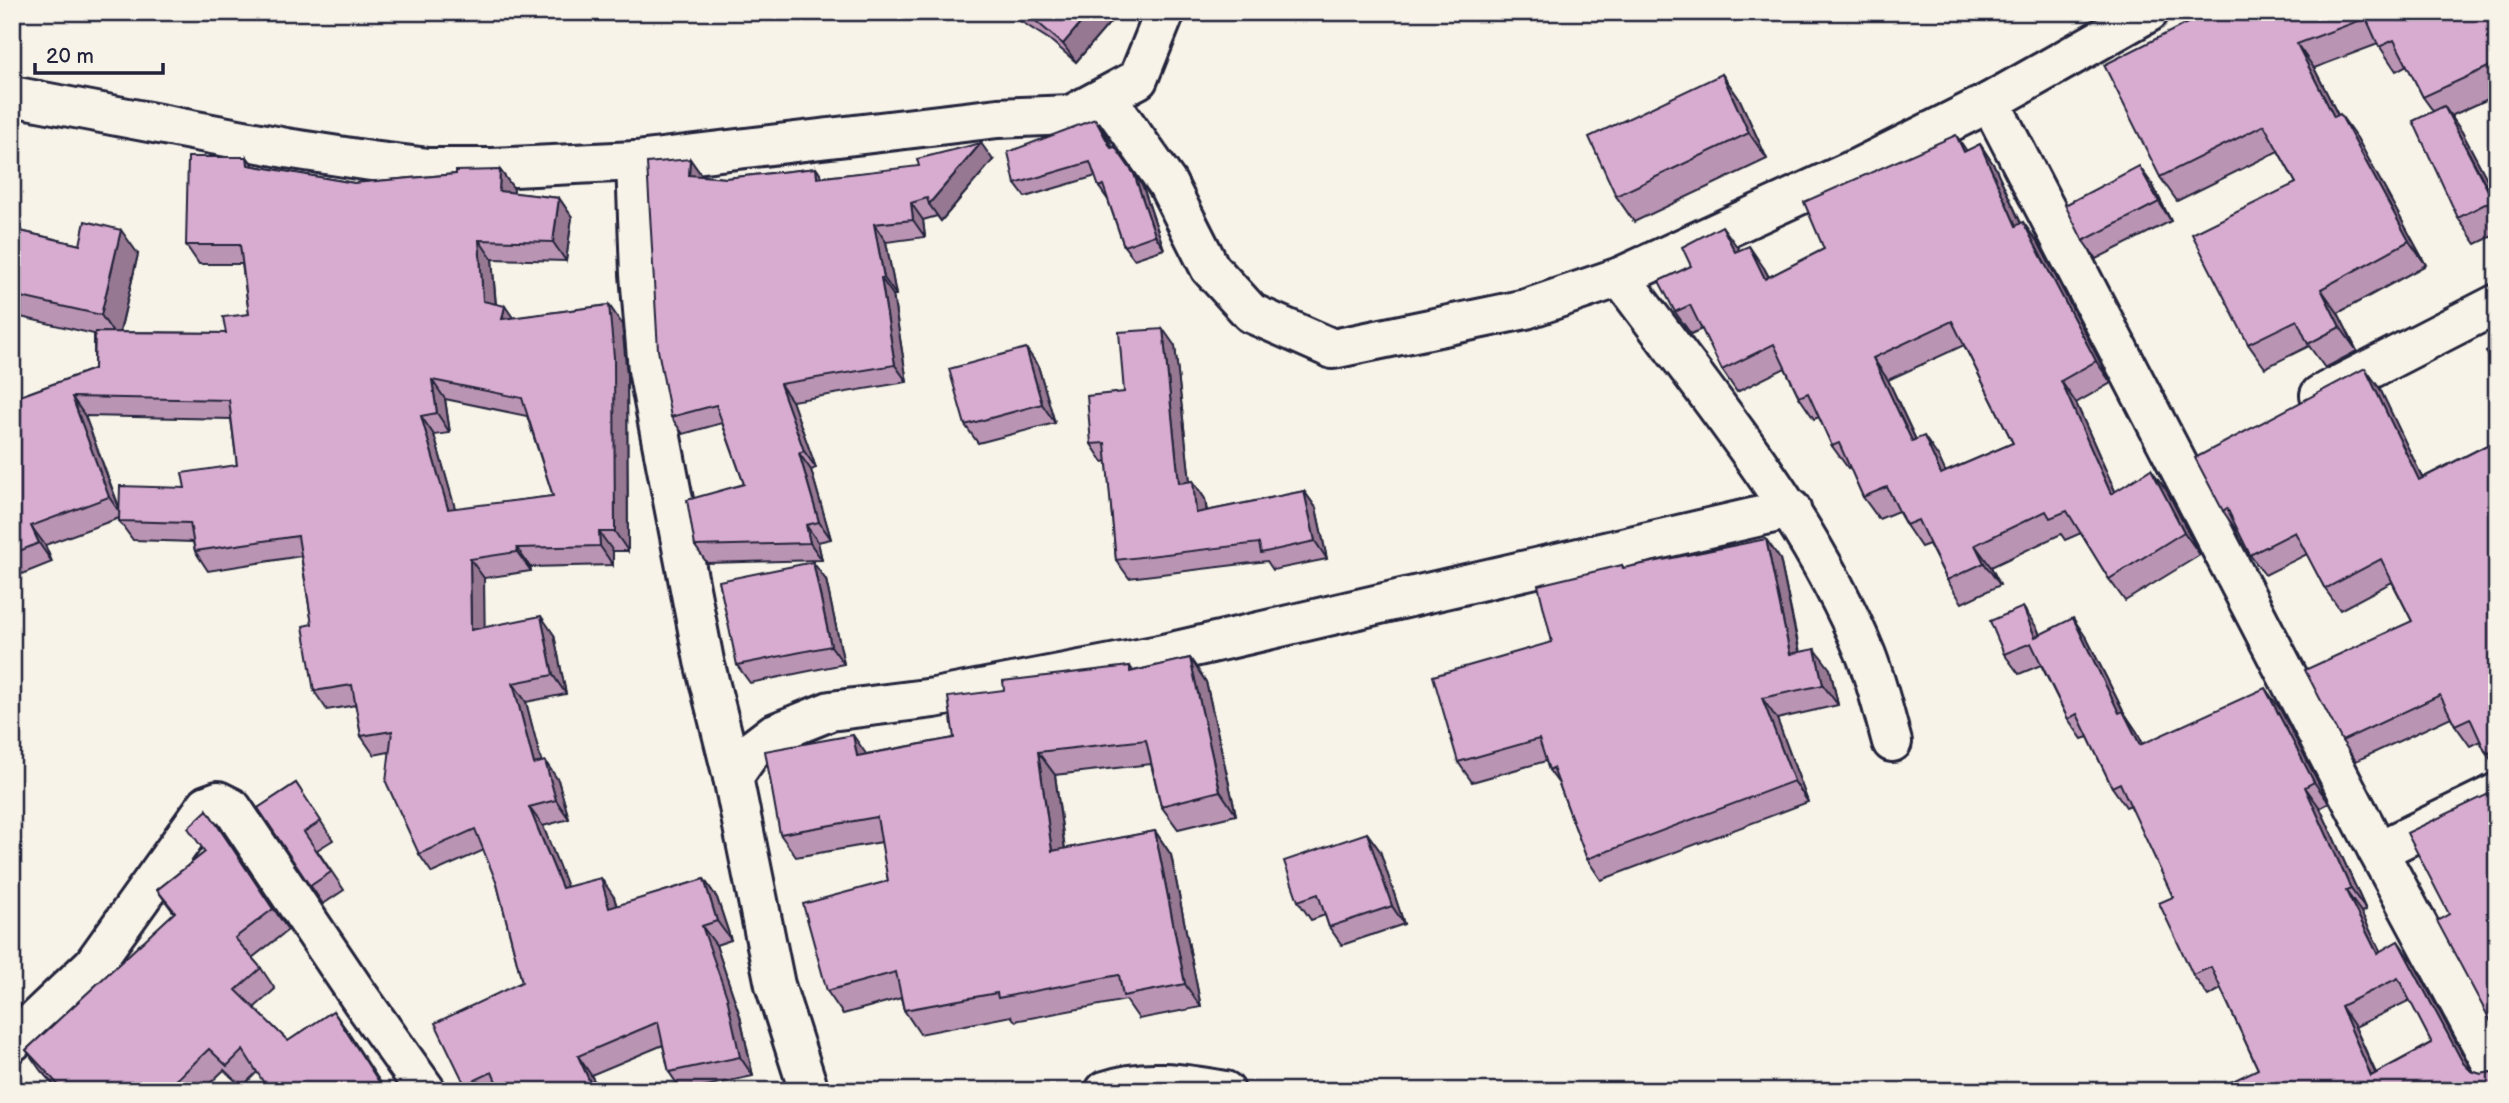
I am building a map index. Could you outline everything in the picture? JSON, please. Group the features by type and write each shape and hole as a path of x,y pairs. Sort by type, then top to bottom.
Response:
{"street":[{"path":"12,96 286,148 429,168 581,165 636,161 998,118 1071,115 1138,79 1165,12"},
{"path":"1107,97 1167,183 1210,268 1251,313 1333,349 1525,310 1619,277 1860,167 1990,102 2149,12"},
{"path":"1990,102 2178,468 2497,1073"},
{"path":"636,161 640,274 648,370 699,634 733,777 775,985 809,1091"},
{"path":"1619,277 1791,509 1829,576 1867,656 1892,742"},
{"path":"2288,411 2497,304"},
{"path":"2178,468 2215,449"},
{"path":"733,777 752,750 773,734 830,711 934,698 1159,655 1791,509"},
{"path":"2378,851 2497,793"},
{"path":"12,1042 93,965 207,805 218,801 232,808 426,1091"},
{"path":"1105,1091 1128,1083 1170,1082 1225,1091"}],"building":[{"path":"1022,12 1090,12 1063,44"},
{"path":"2209,12 2497,12 2497,63 2423,97 2394,40 2379,47 2366,18 2297,44 2334,117 2340,114 2409,241 2321,289 2340,327 2308,344 2297,320 2248,344 2192,234 2296,183 2264,125 2160,177 2104,65"},
{"path":"1722,74 1749,133 1616,196 1589,137"},
{"path":"2444,106 2493,200 2458,218 2413,121"},
{"path":"1095,119 1111,148 1115,147 1134,174 1155,235 1124,246 1103,185 1099,187 1090,162 1015,184 1008,152"},
{"path":"1956,135 1964,152 1980,144 2016,226 2023,222 2096,361 2061,381 2111,494 2151,469 2184,532 2109,579 2067,511 2050,518 2046,511 1975,545 1984,563 1947,580 1918,520 1906,525 1887,487 1863,497 1839,443 1832,446 1808,393 1799,397 1774,344 1722,370 1690,305 1675,312 1659,281 1691,266 1682,247 1722,226 1735,252 1749,246 1765,279 1824,249 1804,202","holes":["1952,321 2013,443 1941,474 1924,436 1912,441 1873,358"]},
{"path":"981,143 929,204 927,198 911,203 913,220 874,224 895,365 780,384 804,451 799,453 819,522 806,525 810,543 695,546 687,500 744,484 716,405 671,417 658,350 647,163 690,159 689,175 726,178 816,168 817,178 919,166 917,159"},
{"path":"188,157 247,157 248,165 354,183 456,174 456,171 500,170 499,191 559,198 553,242 479,240 483,301 505,306 502,319 609,305 614,357 615,532 599,532 600,546 517,548 517,552 470,559 471,630 541,616 553,675 513,683 534,764 545,761 556,800 529,807 562,888 601,878 609,908 704,879 717,921 702,926 727,997 740,1057 669,1072 658,1022 578,1056 594,1091 500,1091 492,1072 465,1085 435,1023 522,982 497,884 475,829 419,854 386,782 392,731 361,736 352,685 314,691 303,626 312,624 298,536 195,551 190,523 119,521 120,486 185,488 182,473 237,465 229,400 72,397 109,497 31,526 39,543 12,554 12,399 94,369 95,332 226,333 223,317 249,314 240,245 186,245","holes":["432,380 522,398 553,496 448,509 421,416 437,413"]},
{"path":"2139,166 2159,202 2083,241 2065,205"},
{"path":"85,221 121,230 101,315 12,295 12,229 80,245"},
{"path":"1163,329 1179,483 1193,481 1196,513 1304,491 1315,541 1261,553 1259,543 1116,560 1105,443 1091,444 1087,396 1124,392 1119,332"},
{"path":"2497,345 2497,373 2486,351"},
{"path":"1026,348 1042,404 965,425 949,369"},
{"path":"2365,368 2419,480 2497,440 2497,756 2485,751 2470,718 2455,725 2440,695 2342,741 2305,670 2412,621 2381,559 2325,589 2295,532 2250,555 2227,508 2223,511 2195,458"},
{"path":"1766,539 1790,654 1815,649 1823,685 1762,698 1794,781 1587,859 1553,768 1549,770 1539,739 1458,762 1433,676 1552,642 1538,585 1622,565 1623,568"},
{"path":"813,562 831,646 737,665 719,581"},
{"path":"2023,607 2035,637 2073,618 2119,713 2123,711 2140,745 2265,688 2314,782 2305,787 2351,889 2346,891 2377,953 2398,941 2463,1063 2471,1071 2481,1074 2497,1068 2497,1091 2212,1091 2258,1069 2211,967 2193,975 2159,903 2173,897 2120,783 2112,787 2077,714 2068,719 2031,643 2004,654 1990,621","holes":["2398,978 2432,1043 2371,1076 2341,1006"]},
{"path":"1190,658 1220,791 1161,806 1146,740 1038,752 1052,851 1155,831 1185,984 1123,996 1119,975 998,998 997,993 904,1010 896,972 827,991 803,904 888,881 877,817 780,834 765,751 853,735 857,756 954,738 948,697 1004,690 1003,681 1130,666 1130,672"},
{"path":"296,783 321,821 304,832 331,872 310,886 258,808"},
{"path":"2497,788 2497,1033 2437,921 2449,914 2407,833"},
{"path":"207,810 273,909 235,938 261,968 236,990 288,1041 333,1011 385,1091 269,1091 243,1050 227,1066 209,1049 165,1091 64,1091 26,1050 175,912 157,890 205,852 188,828"},
{"path":"1367,833 1392,906 1329,927 1318,894 1298,901 1284,861"}]}
